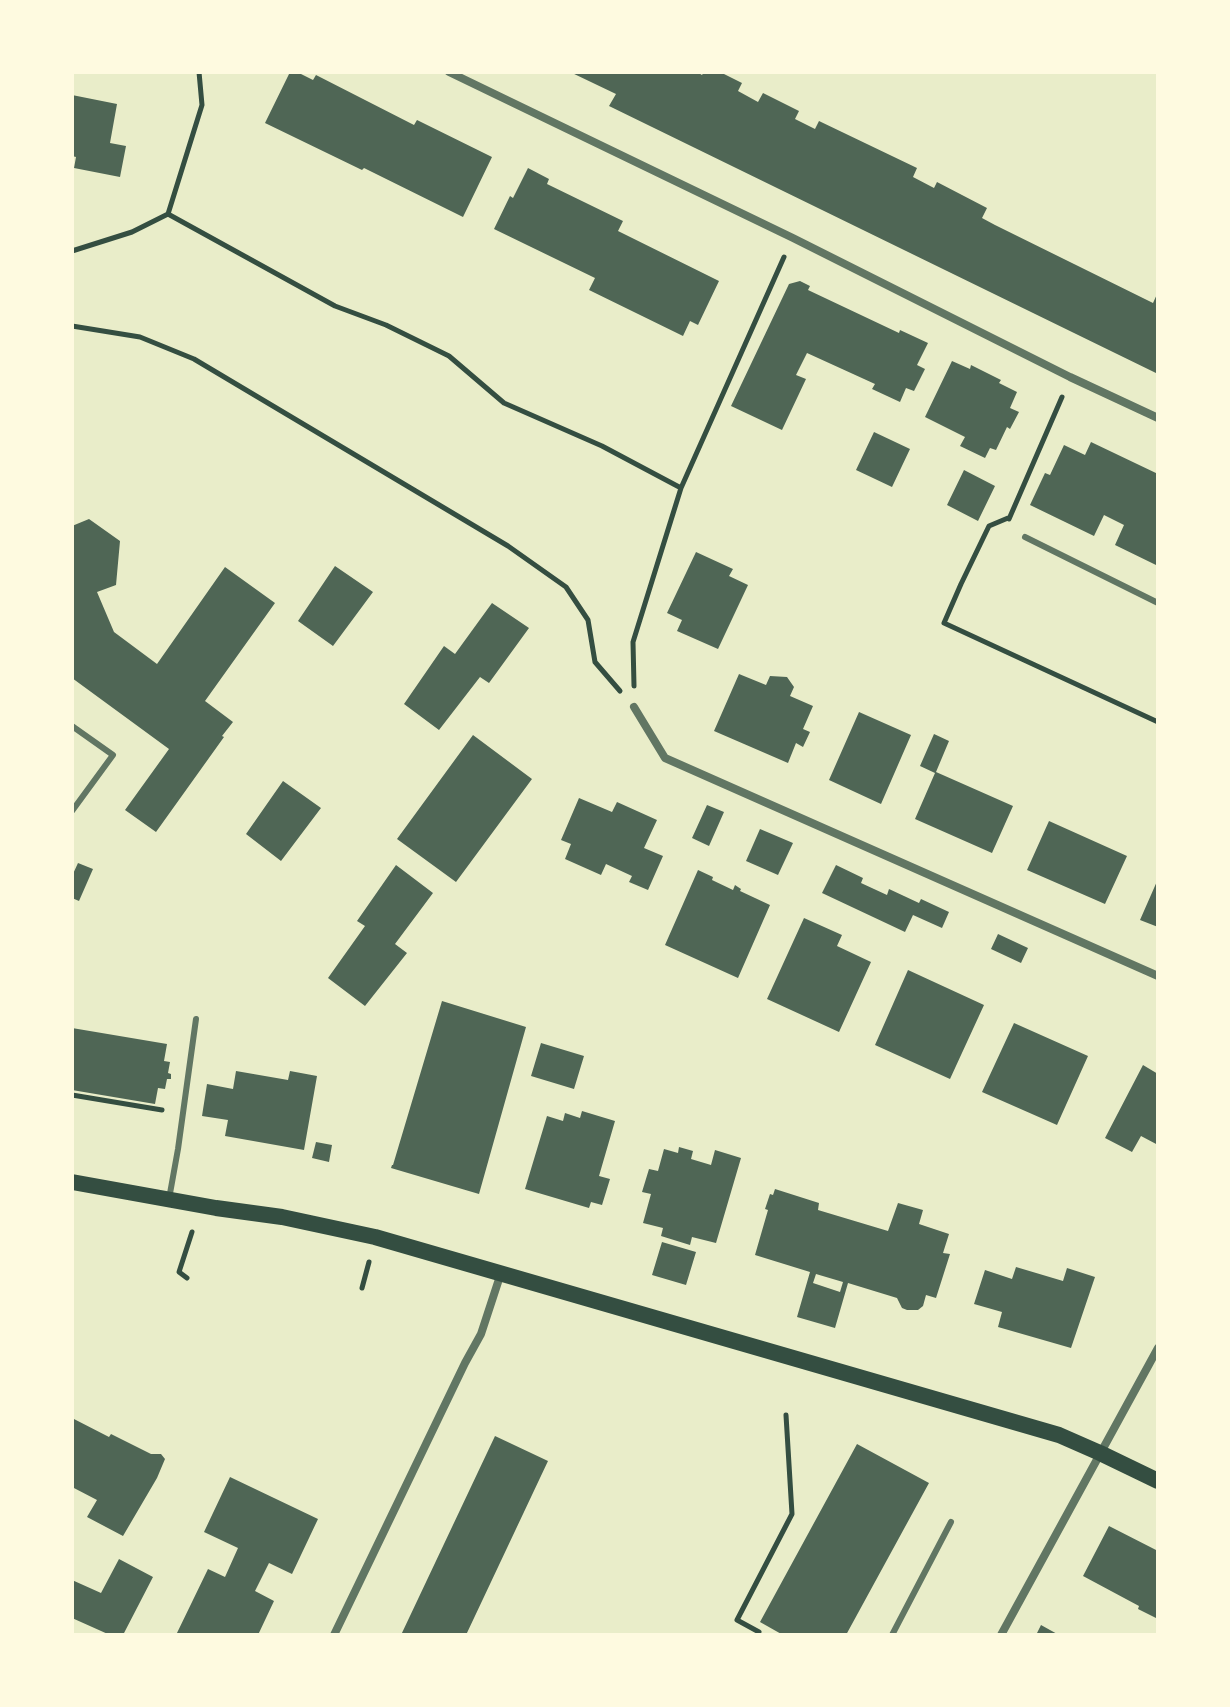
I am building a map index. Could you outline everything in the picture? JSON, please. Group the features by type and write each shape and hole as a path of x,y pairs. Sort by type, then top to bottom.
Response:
{"main road":[{"path":"72,1182 282,1217 375,1237 1059,1435 1158,1481"}],"street":[{"path":"449,72 1158,418"},
{"path":"634,707 665,758 1158,976"},
{"path":"334,1635 481,1334 501,1272"},
{"path":"1001,1635 1158,1348"}],"lane":[{"path":"1025,537 1158,603"},
{"path":"72,726 113,755 72,811"},
{"path":"169,1199 196,1019"},
{"path":"892,1635 951,1522"}],"path":[{"path":"72,251 132,232 168,214 202,105 199,72"},
{"path":"168,214 335,306 386,325 449,356 504,403 602,446 681,488"},
{"path":"634,707 633,642 681,488 793,238"},
{"path":"72,326 140,337 194,359 508,546 566,587 588,620 595,662 634,707"},
{"path":"1070,377 1008,518 989,526 944,623 1158,722"},
{"path":"1008,518 1025,526 1025,537"},
{"path":"72,1095 159,1109"},
{"path":"187,1278 179,1272 200,1205"},
{"path":"759,1632 737,1620 792,1514 786,1415"}],"building":[{"path":"290,72 313,80 316,75 414,125 417,120 492,157 463,217 265,123"},
{"path":"570,72 697,72 702,75 704,72 720,72 742,83 738,91 758,102 763,93 799,111 795,119 815,129 819,121 917,168 913,177 934,188 937,182 987,208 982,218 995,225 1153,303 1158,292 1158,374 609,106 616,94"},
{"path":"72,95 117,104 110,143 126,146 120,177 74,168"},
{"path":"528,168 549,179 547,184 623,221 618,231 719,281 698,325 690,321 683,336 589,290 595,278 494,229"},
{"path":"800,281 810,286 808,290 899,333 900,330 928,343 917,365 925,369 914,391 906,388 900,402 872,389 875,384 807,353 796,375 806,379 782,430 731,406 789,284"},
{"path":"952,361 970,369 971,365 1017,392 1010,408 1019,412 1010,429 1007,427 996,450 990,448 985,458 960,446 965,437 925,417"},
{"path":"874,432 910,449 892,487 856,470"},
{"path":"1091,442 1158,474 1156,565 1115,545 1124,525 1104,515 1094,536 1030,505 1045,473 1050,475 1064,445 1085,455"},
{"path":"964,470 995,486 978,521 947,505"},
{"path":"89,519 120,541 116,585 97,592 114,632 157,664 225,567 275,603 205,701 233,722 156,832 125,810 169,749 72,678 72,526"},
{"path":"696,552 733,569 729,576 748,585 718,649 677,631 682,620 667,613"},
{"path":"335,566 373,592 333,646 298,621"},
{"path":"492,603 529,628 489,683 480,677 439,730 404,704 444,646 455,654"},
{"path":"739,674 766,685 770,676 787,677 794,687 790,696 813,706 803,729 810,732 803,747 796,743 788,763 714,731"},
{"path":"859,712 911,735 881,804 829,780"},
{"path":"934,734 949,741 936,772 1013,806 992,853 915,819 935,773 920,766"},
{"path":"473,735 532,779 456,882 397,839"},
{"path":"283,781 321,808 281,861 246,834"},
{"path":"579,798 612,812 617,802 657,820 644,848 663,856 648,890 629,882 632,876 606,864 601,875 565,859 571,844 561,840"},
{"path":"707,805 724,812 709,846 692,838"},
{"path":"1049,821 1127,856 1105,904 1027,870"},
{"path":"760,829 793,843 778,875 746,861"},
{"path":"78,863 93,869 79,901 72,898 72,876"},
{"path":"396,865 433,893 395,944 407,953 365,1006 328,978 365,926 357,921"},
{"path":"836,865 863,878 861,883 887,895 889,889 949,912 942,928 913,915 905,932 822,893"},
{"path":"698,870 713,877 712,880 733,890 735,885 740,891 770,905 738,978 665,945"},
{"path":"1158,879 1158,927 1140,920"},
{"path":"804,918 842,935 837,946 871,962 839,1032 767,999"},
{"path":"998,934 1028,948 1021,963 991,949"},
{"path":"908,970 984,1005 950,1079 875,1045"},
{"path":"442,1001 526,1027 479,1194 391,1168"},
{"path":"1014,1023 1088,1056 1057,1125 982,1092"},
{"path":"72,1028 167,1044 164,1061 170,1062 168,1073 171,1079 167,1079 165,1089 158,1088 155,1104 72,1090"},
{"path":"541,1043 584,1056 574,1089 531,1076"},
{"path":"1143,1065 1158,1074 1158,1145 1141,1136 1132,1152 1105,1138"},
{"path":"236,1071 288,1080 290,1071 317,1076 304,1150 225,1136 228,1120 202,1116 207,1084 233,1089"},
{"path":"582,1111 615,1121 599,1176 610,1179 602,1205 591,1202 589,1208 525,1189 547,1116 563,1121 565,1113 580,1118"},
{"path":"316,1142 332,1145 329,1162 312,1158"},
{"path":"679,1147 693,1151 691,1159 711,1165 715,1150 741,1158 716,1243 692,1237 690,1245 661,1236 663,1228 643,1223 651,1194 642,1192 649,1169 658,1171 664,1149 678,1153"},
{"path":"775,1189 819,1203 818,1210 888,1231 898,1203 923,1210 919,1224 949,1234 943,1253 950,1254 936,1298 926,1295 923,1306 918,1310 907,1310 902,1308 897,1298 848,1283 835,1328 797,1317 810,1272 755,1255 768,1210 765,1209 770,1194 773,1195","holes":["816,1274 843,1282 840,1292 813,1283"]},
{"path":"662,1242 696,1252 686,1285 652,1275"},
{"path":"1016,1267 1063,1281 1067,1268 1095,1277 1071,1348 998,1327 1002,1312 974,1304 985,1270 1012,1279"},
{"path":"72,1418 151,1454 161,1454 165,1459 123,1536 87,1517 97,1500 72,1487"},
{"path":"495,1436 548,1461 466,1635 401,1635"},
{"path":"857,1444 929,1483 846,1635 783,1635 760,1622"},
{"path":"230,1477 318,1519 292,1574 269,1563 255,1591 274,1601 258,1635 176,1635 208,1569 225,1577 238,1548 204,1532"},
{"path":"1109,1526 1158,1551 1158,1619 1083,1576"},
{"path":"119,1559 153,1577 123,1635 110,1635 72,1618 72,1580 101,1593"},
{"path":"1041,1625 1059,1635 1036,1635"}]}
